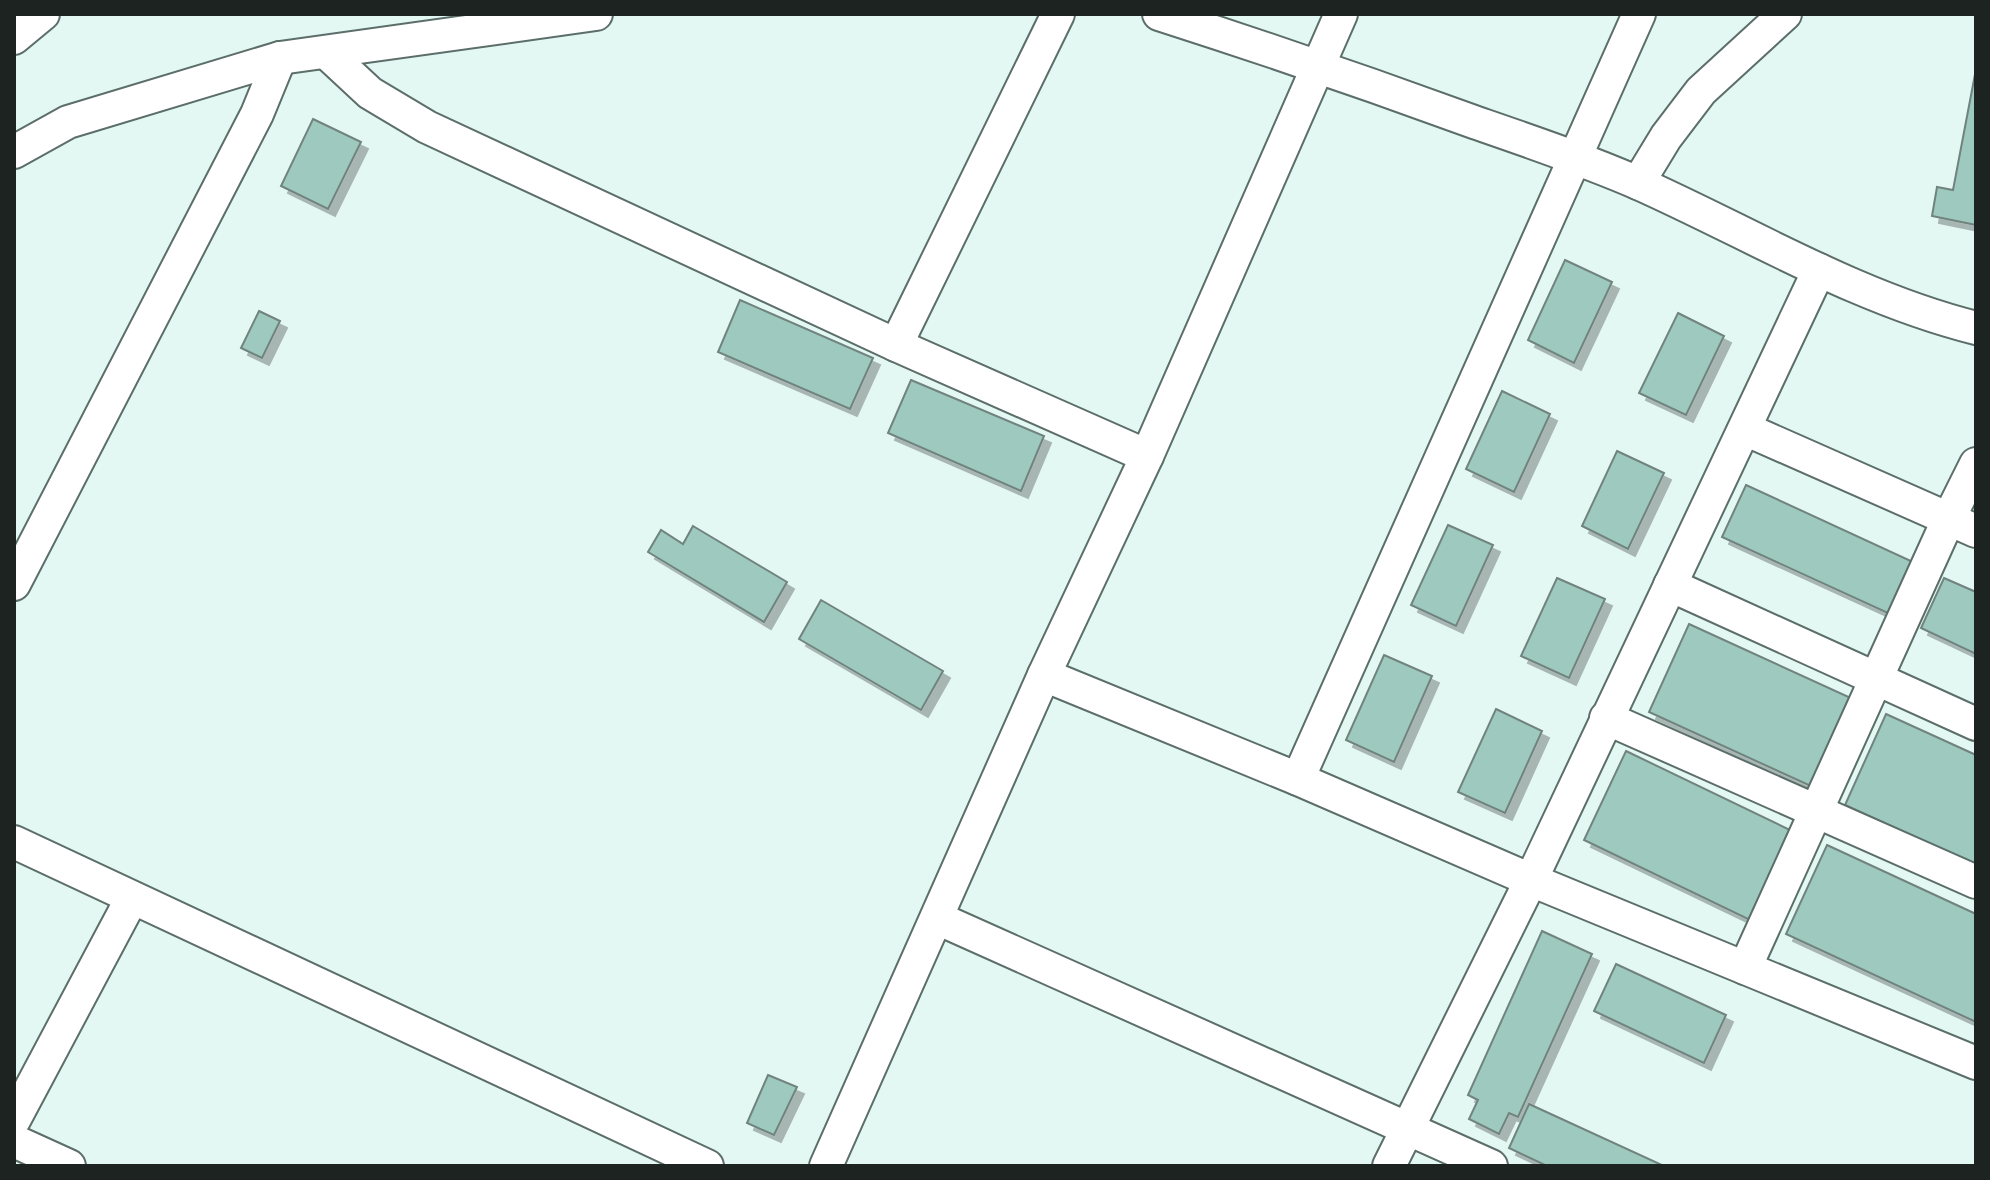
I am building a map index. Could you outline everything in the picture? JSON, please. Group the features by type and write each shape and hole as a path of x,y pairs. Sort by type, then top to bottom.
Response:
{"street":[{"path":"14,38 43,14"},
{"path":"14,152 68,122 280,58 596,14"},
{"path":"896,345 1058,14"},
{"path":"1159,14 1317,65 1575,158 1638,183 1819,270 1920,313 1976,328"},
{"path":"826,1166 1044,675 1147,456 1341,14"},
{"path":"1298,779 1639,14"},
{"path":"1638,183 1666,137 1701,91 1785,14"},
{"path":"327,53 370,93 427,127 896,345 1147,456"},
{"path":"14,584 257,114 280,58"},
{"path":"1389,1166 1531,880 1819,270"},
{"path":"1745,429 1962,525"},
{"path":"1745,968 1878,678 1962,525 1976,464"},
{"path":"1670,585 1976,724"},
{"path":"1044,675 1976,1063"},
{"path":"1606,718 1976,882"},
{"path":"14,842 707,1166"},
{"path":"14,1120 132,898"},
{"path":"937,918 1491,1166"},
{"path":"14,1141 69,1166"}],"building":[{"path":"1976,69 1976,225 1932,216 1937,187 1953,190"},
{"path":"313,119 361,142 328,209 281,186"},
{"path":"1565,260 1612,282 1574,363 1528,340"},
{"path":"740,300 873,358 850,409 718,352"},
{"path":"259,311 280,321 262,358 241,348"},
{"path":"1678,313 1724,336 1686,415 1639,393"},
{"path":"911,380 1044,436 1021,491 888,433"},
{"path":"1502,391 1550,414 1514,492 1466,469"},
{"path":"1617,451 1664,473 1628,549 1582,526"},
{"path":"1746,485 1913,562 1890,614 1722,537"},
{"path":"1448,525 1493,545 1456,626 1411,605"},
{"path":"693,526 787,582 764,622 648,552 661,530 683,544"},
{"path":"1557,578 1605,599 1569,678 1521,656"},
{"path":"1944,578 1976,592 1976,654 1921,628"},
{"path":"821,600 943,671 921,710 799,639"},
{"path":"1689,624 1853,699 1813,787 1649,712"},
{"path":"1384,655 1432,676 1394,762 1346,740"},
{"path":"1496,709 1542,731 1505,813 1458,792"},
{"path":"1886,714 1976,755 1976,865 1845,805"},
{"path":"1626,751 1792,831 1750,920 1584,840"},
{"path":"1827,845 1976,914 1976,1022 1786,934"},
{"path":"1542,931 1592,954 1518,1117 1509,1113 1499,1134 1469,1119 1478,1100 1468,1095"},
{"path":"1616,964 1726,1015 1704,1063 1594,1011"},
{"path":"768,1075 797,1087 774,1135 747,1123"},
{"path":"1529,1104 1662,1165 1547,1166 1509,1148"}]}
